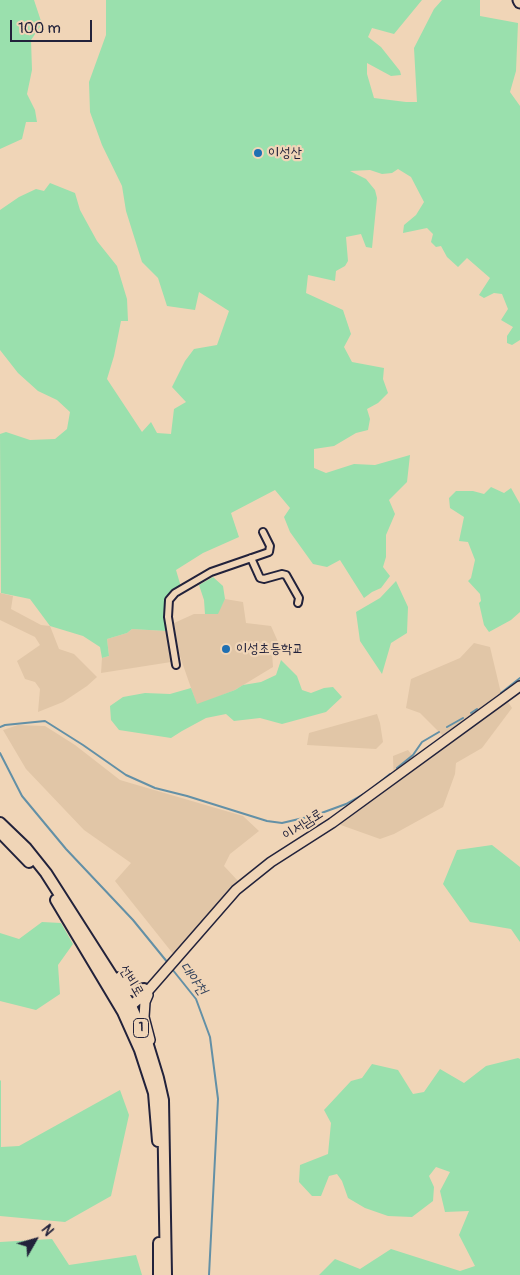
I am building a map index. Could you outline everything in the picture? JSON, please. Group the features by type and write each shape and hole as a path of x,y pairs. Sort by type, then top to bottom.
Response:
{"main road":[{"name":"이서남로","path":"127,1009 147,992 236,890 271,862 332,823 520,686"},
{"name":"선비로","path":"0,822 26,848 46,873 115,980 127,1009 154,1093 158,1137 159,1275"},
{"name":"선비로","path":"0,832 23,854 40,876 147,1042 163,1100 166,1275"},
{"path":"115,980 119,978 132,990 144,989 147,992 144,1017 150,1040 147,1042"}],"street":[{"path":"176,665 168,617 169,600 175,593 211,572 269,552 270,546 263,532"},
{"path":"251,558 260,578 286,575 299,598 298,602"}],"shaded area":[{"path":"0,593 13,596 11,609 41,625 50,626 59,649 74,654 97,677 63,702 38,712 40,689 35,682 25,679 17,661 40,645 35,637 0,620"},
{"name":"이성초등학교","path":"225,599 243,602 246,623 271,626 279,644 272,652 273,667 235,690 197,705 176,645 174,623 194,614 217,614"},
{"path":"132,629 166,631 171,662 101,673 102,658 109,656 107,639 127,633"},
{"path":"474,643 490,647 500,689 512,708 482,748 456,763 455,774 443,807 394,834 380,839 338,824 394,785 393,756 408,750 415,759 443,736 420,713 406,708 411,679 460,658"},
{"path":"377,714 383,742 376,749 307,745 309,733"},
{"path":"18,725 45,726 75,745 120,780 243,816 259,831 230,854 224,866 239,882 226,894 174,955 115,881 131,863 84,830 26,769 3,730"}],"green space":[{"path":"0,0 34,0 42,24 31,40 32,70 27,94 35,110 37,122 26,122 22,139 0,149"},
{"path":"106,0 422,0 394,34 372,28 368,37 381,47 400,71 401,75 391,76 367,63 367,74 374,98 406,102 417,102 414,48 434,9 442,0 480,0 480,16 518,23 516,71 510,92 520,106 520,340 512,345 507,343 507,336 513,327 501,320 508,309 502,294 494,293 484,298 479,295 490,278 467,258 458,267 447,257 441,246 436,247 431,242 433,234 427,228 403,233 404,225 416,215 424,202 411,177 398,169 392,173 382,174 370,170 350,171 366,179 375,190 377,198 372,248 366,247 361,234 346,237 348,261 345,266 336,271 335,281 308,275 306,293 343,310 351,334 344,347 352,362 384,368 383,379 388,393 378,403 367,409 370,419 368,430 356,433 334,446 314,449 314,468 326,473 354,464 375,465 410,455 407,482 389,500 395,514 386,535 386,557 383,567 390,576 381,588 364,598 340,560 327,567 313,564 290,532 284,517 290,508 275,490 231,513 239,537 203,553 176,570 181,587 165,597 166,631 132,629 127,633 107,639 109,656 102,658 100,647 83,636 50,626 30,599 1,593 0,434 6,432 30,440 55,439 67,429 70,412 57,400 38,391 18,373 0,350 0,210 19,197 36,189 44,191 50,183 75,193 80,210 97,241 117,266 127,299 128,321 121,321 107,379 142,432 151,422 157,433 171,434 174,409 186,402 172,387 185,361 194,349 217,345 229,311 199,292 195,310 167,306 158,278 142,262 126,211 122,186 102,145 90,112 89,82 106,35"},
{"path":"491,487 504,493 511,488 520,504 520,612 511,620 489,632 484,625 479,603 481,601 480,594 468,581 471,578 475,560 468,542 459,541 464,517 450,508 449,498 456,491 473,491 484,494"},
{"path":"213,577 223,586 225,599 218,614 205,614 204,600 199,585"},
{"path":"396,581 408,607 407,633 391,643 382,674 360,641 356,612 380,598"},
{"path":"281,660 297,676 302,690 311,693 333,687 342,697 326,712 282,724 260,718 234,721 226,714 206,718 171,738 119,730 111,720 110,706 123,697 145,693 170,694 191,688 197,704 235,690 243,685 261,682 276,675"},
{"path":"492,845 520,867 520,942 511,929 470,922 443,884 457,850"},
{"path":"42,922 61,923 73,944 58,965 60,994 36,1010 0,1001 0,933 19,939"},
{"path":"520,1059 520,1275 319,1275 335,1259 360,1269 391,1249 460,1271 475,1266 459,1235 469,1211 445,1212 440,1191 450,1172 436,1167 429,1176 434,1187 433,1201 412,1217 388,1216 365,1208 348,1198 342,1181 337,1174 329,1176 321,1196 312,1196 299,1182 300,1165 328,1154 331,1123 324,1110 351,1081 362,1078 372,1064 398,1070 413,1094 424,1092 440,1069 464,1083 486,1066"},
{"path":"0,1080 1,1147 19,1146 120,1090 129,1115 111,1196 65,1222 0,1216"},
{"path":"52,1239 69,1265 136,1255 142,1275 0,1275 0,1242"}],"waterway":[{"path":"501,693 520,678"},
{"path":"471,713 477,709"},
{"path":"447,727 463,718"},
{"path":"0,727 45,721 126,775 155,788 267,821 282,823 316,815 346,804 369,791"},
{"path":"397,768 413,755 422,742 439,732"},
{"name":"대야천","path":"0,753 22,796 66,849 133,920 168,963"},
{"path":"374,787 390,774"},
{"name":"대야천","path":"172,969 196,999 210,1037 218,1099 209,1275"}],"place":[{"name":"이성산","path":"258,153"},
{"name":"이성초등학교","path":"226,649"}]}
